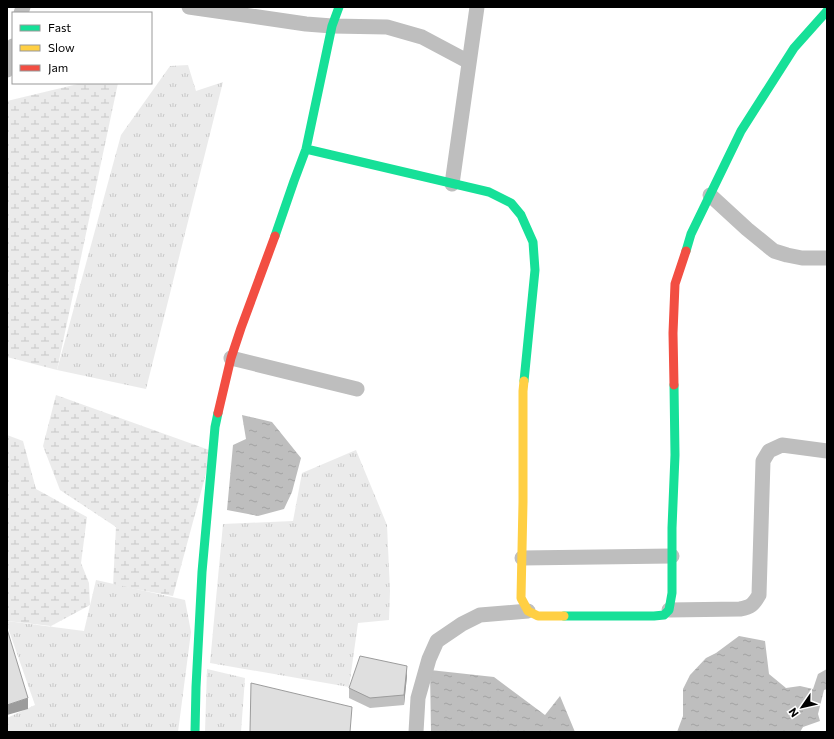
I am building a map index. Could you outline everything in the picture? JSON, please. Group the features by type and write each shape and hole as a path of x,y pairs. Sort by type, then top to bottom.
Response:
{"street":[{"path":"189,7 306,24 387,27 422,37 469,62"},
{"path":"195,732 202,572 215,426 231,358 306,149 332,26 339,7"},
{"path":"452,184 476,7"},
{"path":"416,732 418,698 429,659 437,641 462,624 480,615 528,611 538,616 654,616 664,615 669,610 672,593 674,455 673,333 676,284 691,234 741,131 794,48 827,11"},
{"path":"7,70 12,50"},
{"path":"306,149 489,192 511,203 521,215 533,242 535,270 522,391 521,598 528,611"},
{"path":"710,195 747,229 774,251 802,258 827,258"},
{"path":"231,358 357,389"},
{"path":"669,610 740,609 749,608 754,603 759,595 763,462 769,451 782,445 827,451"},
{"path":"522,558 672,556"}],"green space":[{"path":"188,65 196,91 223,82 146,389 57,370 121,135 170,66"},
{"path":"78,84 118,84 57,370 7,357 7,101"},
{"path":"56,395 212,451 173,596 113,585 116,527 60,490 43,446"},
{"path":"7,435 23,441 36,489 87,517 81,563 89,583 90,605 51,626 7,621"},
{"path":"356,450 387,525 390,591 389,620 358,623 349,687 210,663 223,524 293,521 302,473"},
{"path":"96,580 185,600 191,632 178,732 7,732 7,718 35,705 7,625 7,621 84,631"},
{"path":"207,669 245,678 241,732 205,732"}],"water":[{"path":"242,415 272,422 301,458 292,492 284,509 258,516 227,510 233,445 246,439"},
{"path":"739,636 765,641 769,674 786,688 800,686 813,689 818,674 827,669 827,689 824,690 818,714 820,721 803,727 800,732 677,732 683,716 683,689 690,675 706,658 716,653"},
{"path":"430,670 494,677 545,715 560,696 575,732 431,732"}],"building":[{"path":"7,629 28,698 7,705"},
{"path":"360,656 407,666 404,695 370,698 349,688"},
{"path":"251,683 352,707 350,732 250,732"}],"traffic: fast":[{"path":"275,236 306,149 332,26 339,7"},
{"path":"686,251 691,234 741,131 794,48 827,11"},
{"path":"306,149 489,192 511,203 521,215 533,242 535,270 524,381"},
{"path":"564,616 654,616 664,615 669,610 672,593 672,528 675,455 674,385"},
{"path":"195,732 202,572 215,427 218,413"}],"traffic: slow":[{"path":"524,381 521,598 528,611 538,616 564,616"}],"traffic: jam":[{"path":"218,413 231,358 275,236"},
{"path":"674,385 673,333 675,284 686,251"}]}
